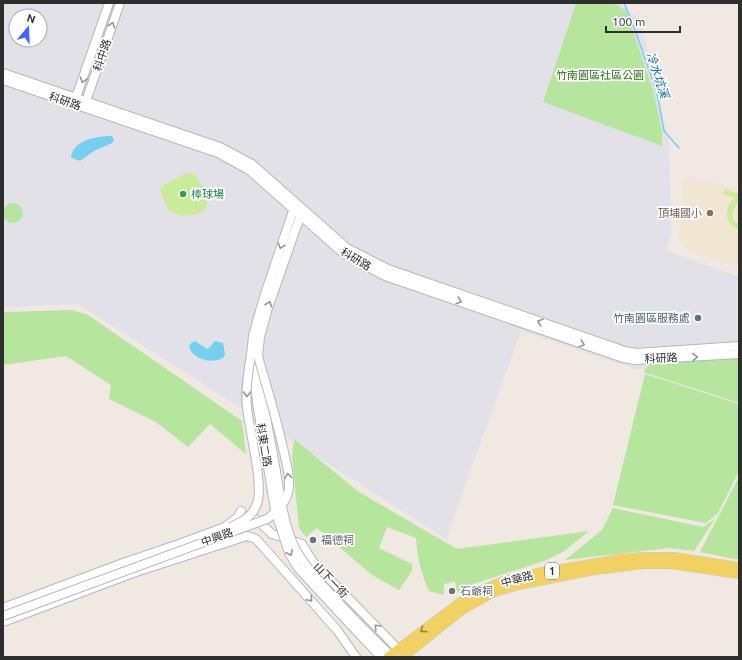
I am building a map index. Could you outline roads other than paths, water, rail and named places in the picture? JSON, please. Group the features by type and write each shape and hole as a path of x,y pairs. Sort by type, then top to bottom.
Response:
{"main road":[{"name":"中華路","path":"402,654 469,596 491,586 518,577 621,559 642,557 673,557 739,567"},
{"name":"中華路","path":"388,657 402,654 463,609 494,592 519,585 589,571 643,564 670,564 739,574"}],"street":[{"name":"科中路","path":"74,101 109,3"},
{"name":"科中路","path":"85,105 120,3"},
{"name":"科研路","path":"3,73 85,105 220,147 252,164 294,205 346,248 388,269 625,351 636,353 739,346"},
{"name":"科研路","path":"3,80 74,101"},
{"name":"科東二路","path":"294,205 260,309 253,336 271,461 275,510 289,553 298,568 388,657"},
{"name":"科研路","path":"302,212 344,254 385,276 623,358 635,360 739,354"},
{"name":"科東二路","path":"255,355 265,318 302,212"},
{"name":"中興路","path":"3,611 240,523 251,515 257,503 258,482 247,405 247,373 255,355"},
{"name":"中興路","path":"3,616 267,519 278,511 286,500 289,488 289,477 282,443 255,355"},
{"name":"中興路","path":"225,527 238,517 241,511"},
{"name":"中興路","path":"3,608 250,517"},
{"name":"山下一街","path":"250,517 257,520 272,534 302,544 313,562 402,654"},
{"path":"262,545 263,537 265,535 272,534"},
{"name":"中興路","path":"3,622 133,573 247,536 256,539 262,545 337,630 356,657"}],"water":[{"path":"112,136 114,140 112,143 94,151 80,161 71,157 73,151 80,143 97,137"},
{"path":"195,341 207,349 215,341 223,343 225,354 223,358 208,361 199,358 191,351 189,347 191,343"}],"waterway":[{"name":"冷水坑溪","path":"624,3 657,93 664,131 679,148"}],"place":[{"name":"棒球場","path":"183,194"},
{"name":"頂埔國小","path":"710,213"},
{"name":"竹南園區服務處","path":"698,318"},
{"name":"福德祠","path":"313,540"},
{"name":"石爺祠","path":"452,591"}],"park label":[{"name":"竹南園區社區公園","path":"600,75"}]}
